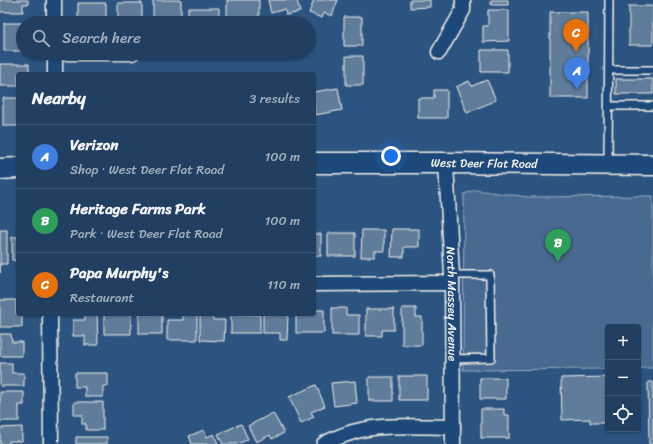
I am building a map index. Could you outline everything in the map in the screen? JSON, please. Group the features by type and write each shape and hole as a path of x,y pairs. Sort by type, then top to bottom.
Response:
{"main road":[{"name":"West Deer Flat Road","path":"316,164 446,163 653,165"},
{"path":"0,169 16,168"}],"street":[{"path":"54,0 54,16"},
{"path":"439,52 463,10 463,0"},
{"path":"55,60 55,72"},
{"name":"North Massey Avenue","path":"446,163 452,279 453,444"},
{"path":"316,284 452,279"},
{"path":"50,316 51,444"},
{"path":"324,444 353,432 368,429 386,427 453,427"}],"lane":[{"path":"608,165 609,0"},
{"path":"609,70 653,70"},
{"path":"609,106 653,106"},
{"path":"452,279 490,275 491,343 491,358 452,359"}],"shaded area":[{"path":"475,190 528,197 653,196 653,368 641,368 641,324 605,324 605,369 463,370 464,194"}],"building":[{"path":"0,0 28,0 28,4 23,4 23,12 0,12"},
{"path":"153,0 181,0 181,16 153,16"},
{"path":"227,0 259,0 259,16 227,16"},
{"path":"268,0 297,0 300,12 286,15 285,9 271,13"},
{"path":"314,0 338,0 332,16 324,13 322,18 309,13"},
{"path":"410,0 430,0 430,7 410,8"},
{"path":"491,0 508,0 508,5 491,5"},
{"path":"78,3 106,3 106,16 78,16"},
{"path":"118,3 142,3 142,16 118,16"},
{"path":"629,6 653,6 653,45 629,45"},
{"path":"188,8 219,8 219,16 188,16"},
{"path":"488,10 509,10 509,41 483,42 483,26 488,26"},
{"path":"550,12 588,12 588,98 550,98"},
{"path":"344,17 362,17 362,46 344,46"},
{"path":"4,23 16,23 16,51 4,51"},
{"path":"481,50 508,50 508,72 481,72"},
{"path":"346,56 363,56 363,85 346,85"},
{"path":"0,64 29,64 29,72 16,72 16,86 0,86"},
{"path":"616,79 653,79 653,94 616,94"},
{"path":"487,80 496,100 467,113 456,87 469,81 472,86"},
{"path":"338,88 342,110 316,115 316,92"},
{"path":"434,90 447,90 447,118 418,118 418,98 434,98"},
{"path":"3,98 16,98 16,126 3,126"},
{"path":"392,229 419,229 419,247 404,247 404,257 391,257"},
{"path":"0,230 7,230 7,264 0,264"},
{"path":"362,230 384,230 384,251 375,251 375,257 361,257"},
{"path":"328,233 355,233 355,256 328,256"},
{"path":"316,234 321,234 321,256 316,256"},
{"path":"12,237 16,237 16,261 12,260"},
{"path":"0,300 16,300 16,316 22,316 22,327 0,327"},
{"path":"332,308 346,308 346,315 359,315 359,335 332,335"},
{"path":"402,308 416,308 416,317 422,317 422,345 402,345"},
{"path":"366,309 394,309 394,330 382,330 382,336 366,336"},
{"path":"316,310 324,310 324,333 296,333 296,316 316,316"},
{"path":"85,316 97,316 98,345 85,345 85,336 73,336 73,320 85,320"},
{"path":"104,316 131,316 131,334 104,334"},
{"path":"139,316 162,316 162,334 139,334"},
{"path":"183,316 197,316 197,340 167,340 167,320 183,320"},
{"path":"200,316 213,316 213,320 225,320 224,341 200,340"},
{"path":"231,316 260,316 260,333 231,333"},
{"path":"263,316 288,316 287,340 280,340 280,333 263,333"},
{"path":"0,334 11,334 12,342 22,342 22,356 0,356"},
{"path":"0,363 12,363 12,373 24,373 24,386 0,386"},
{"path":"75,373 108,373 108,386 103,386 103,397 85,397 85,387 75,387"},
{"path":"399,376 427,376 427,400 399,400"},
{"path":"369,377 393,377 393,401 369,401"},
{"path":"605,377 605,423 590,423 590,419 562,420 561,378"},
{"path":"480,378 506,378 506,399 480,399"},
{"path":"355,381 357,403 334,406 331,383"},
{"path":"648,382 653,382 653,444 649,444"},
{"path":"316,385 325,406 311,412 314,417 301,423 289,397"},
{"path":"0,392 24,392 24,405 19,405 19,421 0,421"},
{"path":"74,402 103,402 103,430 86,430 86,424 82,424 82,415 74,415"},
{"path":"481,409 504,409 504,415 509,415 509,438 481,438"},
{"path":"273,413 284,433 272,439 270,435 256,442 248,426"},
{"path":"241,424 248,439 238,444 223,444 218,434"},
{"path":"22,427 22,441 9,441 9,444 0,444 0,428"},
{"path":"204,430 207,437 214,434 218,444 192,444 189,436"},
{"path":"76,437 107,437 107,444 76,444"}],"place":[{"name":"Papa Murphy's","path":"576,52"},
{"name":"Verizon","path":"577,90"},
{"name":"Heritage Farms Park","path":"558,262"}]}
